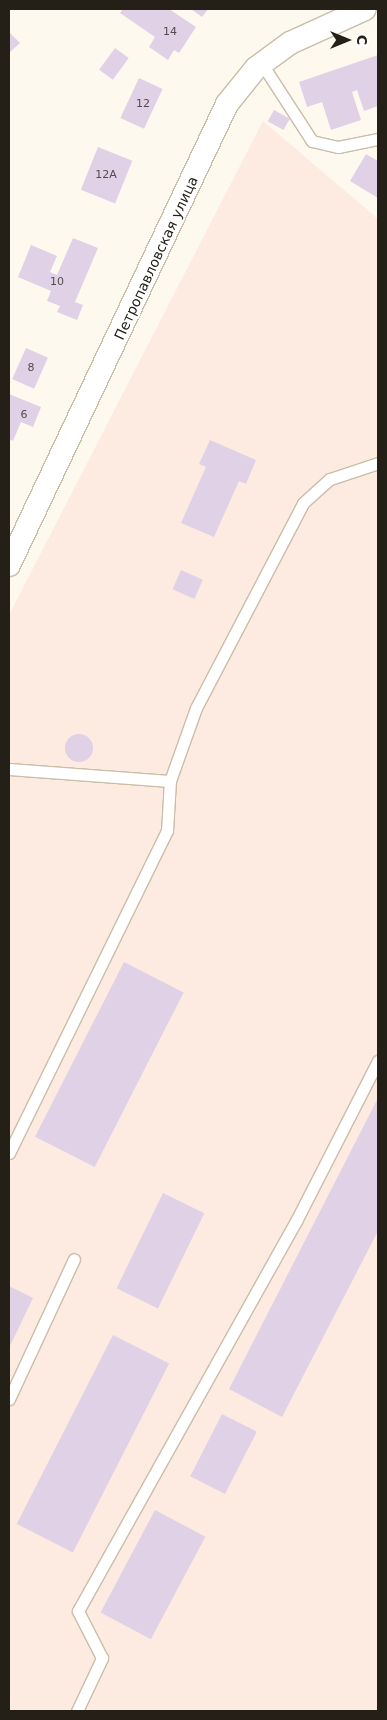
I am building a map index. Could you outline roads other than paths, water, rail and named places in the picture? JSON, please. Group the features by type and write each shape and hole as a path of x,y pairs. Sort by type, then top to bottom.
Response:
{"street":[{"name":"Петропавловская улица","path":"9,565 227,104 262,64 290,43 365,9"}],"lane":[{"path":"262,64 312,141 338,148 378,139"},
{"path":"9,1153 167,831 170,781 196,708 303,503 330,479 378,462"},
{"path":"9,770 170,781"},
{"path":"77,1711 102,1658 78,1611 296,1221 378,1061"},
{"path":"9,1399 74,1259"}]}
